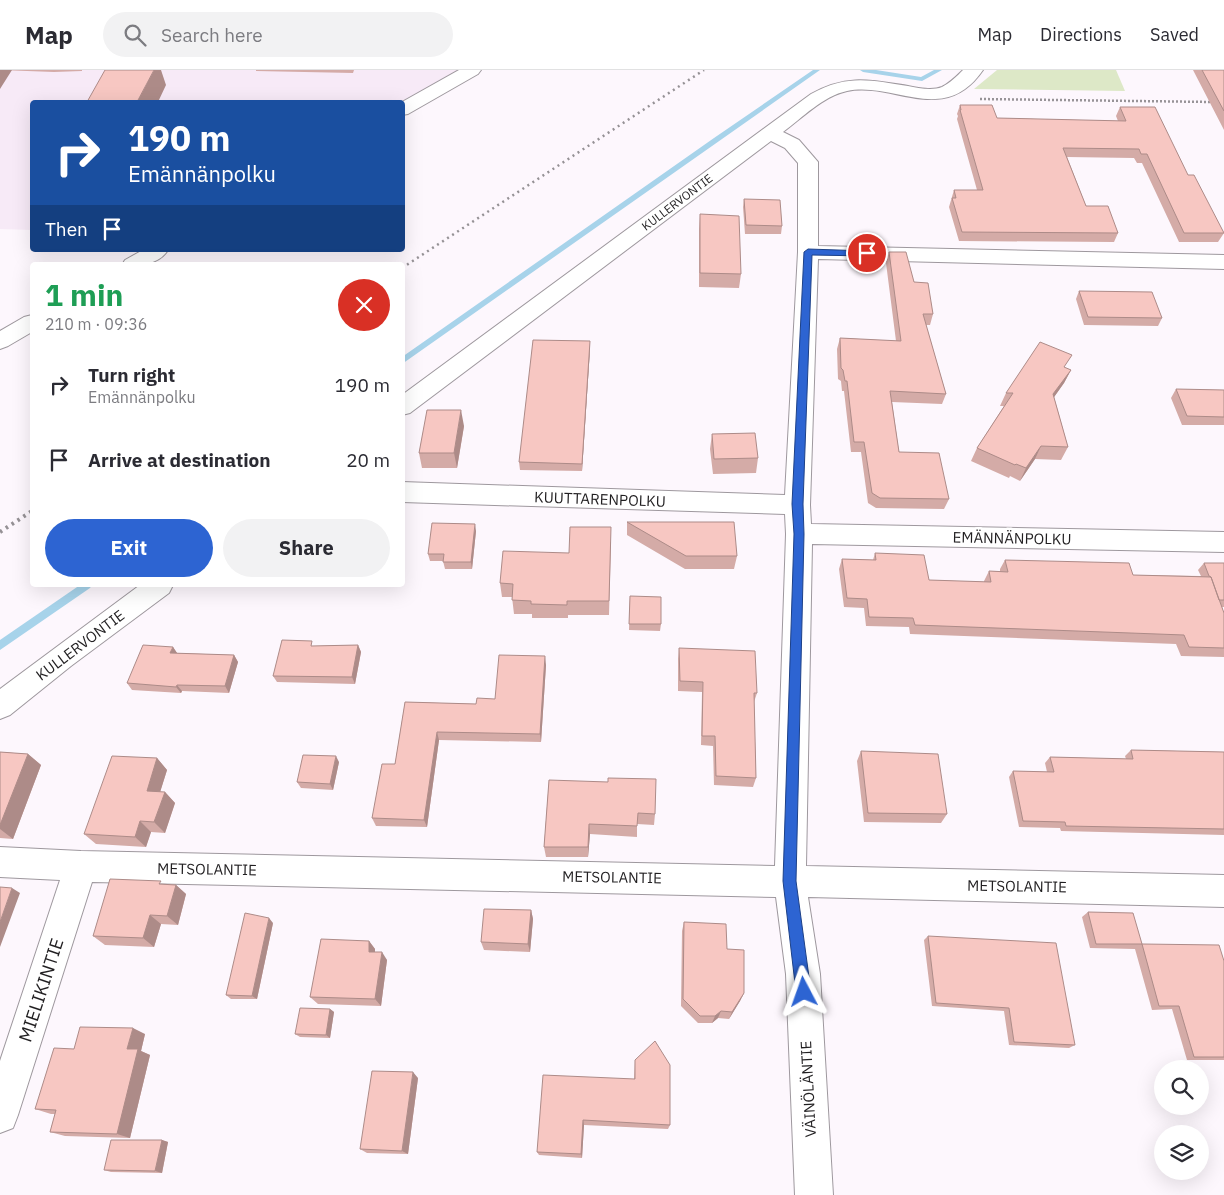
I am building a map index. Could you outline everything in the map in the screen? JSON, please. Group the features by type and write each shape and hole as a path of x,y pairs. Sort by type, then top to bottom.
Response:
{"street":[{"path":"405,108 472,70"},
{"path":"948,91 974,70"},
{"name":"KULLERVONTIE","path":"405,404 828,92 847,85 928,93 948,91"},
{"name":"VÄINÖLÄNTIE","path":"770,133 792,144 808,162 808,252 797,504 799,534 790,881 803,974 814,1195"},
{"path":"137,262 155,252"},
{"path":"808,252 1224,262"},
{"path":"0,340 30,323"},
{"name":"KUUTTARENPOLKU","path":"405,492 797,504"},
{"name":"EMÄNNÄNPOLKU","path":"799,534 1224,542"},
{"name":"KULLERVONTIE","path":"0,706 157,587"},
{"name":"METSOLANTIE","path":"0,862 81,866 1224,891"},
{"name":"MIELIKINTIE","path":"0,1114 81,866"}],"path":[{"path":"948,91 975,99 1214,102"}],"shaded area":[{"path":"0,70 461,70 405,102 405,100 30,100 30,230 0,229"}],"green space":[{"path":"997,70 1116,70 1125,91 974,89"}],"building":[{"path":"105,70 154,70 138,100 88,100"},
{"path":"1202,70 1224,70 1224,111"},
{"path":"960,105 992,105 997,118 1126,121 1120,107 1155,107 1188,175 1194,175 1224,233 1184,233 1147,154 1141,154 1139,149 1063,148 1086,206 1108,206 1118,233 962,232 952,198 956,198 954,190 983,190"},
{"path":"744,199 780,200 782,226 746,225"},
{"path":"700,214 739,216 741,274 700,273"},
{"path":"889,252 906,252 914,282 928,283 933,314 923,314 946,394 890,391 899,452 939,453 949,499 880,498 872,493 864,442 854,442 847,381 845,381 841,368 840,338 901,341"},
{"path":"1079,291 1152,292 1162,318 1088,317"},
{"path":"533,340 590,341 582,464 519,462"},
{"path":"1040,342 1072,355 1064,367 1071,370 1053,394 1068,447 1041,446 1026,468 977,448 1013,393 1006,393"},
{"path":"1176,389 1224,390 1224,417 1187,416"},
{"path":"427,410 461,410 454,453 419,453"},
{"path":"755,433 758,458 714,459 712,434"},
{"path":"627,522 734,522 737,556 686,556"},
{"path":"432,523 475,524 471,562 443,562 444,554 428,554"},
{"path":"570,527 611,527 609,601 567,601 567,605 531,604 531,601 512,600 513,584 500,583 503,551 569,553"},
{"path":"875,553 924,555 929,580 991,582 989,571 1008,572 1005,560 1129,563 1133,575 1211,577 1224,613 1224,648 1189,647 1184,635 915,625 913,618 869,617 867,599 847,598 842,559 876,560"},
{"path":"1204,563 1224,563 1224,600 1219,600"},
{"path":"630,596 661,597 661,624 629,624"},
{"path":"282,640 312,641 311,646 358,645 352,677 273,676"},
{"path":"143,645 173,647 170,653 234,655 225,686 177,685 176,687 127,683"},
{"path":"679,648 755,651 757,693 754,693 756,778 716,776 715,736 702,736 703,682 680,681"},
{"path":"499,655 545,656 540,734 437,732 424,820 372,818 382,764 395,764 405,702 476,704 477,698 495,699"},
{"path":"1131,750 1224,752 1224,829 1066,826 1065,822 1023,821 1013,771 1054,772 1050,757 1133,759"},
{"path":"861,751 938,754 947,814 868,813"},
{"path":"0,752 28,754 0,825"},
{"path":"303,755 336,756 330,784 297,782"},
{"path":"112,756 157,758 147,791 165,792 154,822 140,821 135,837 84,834"},
{"path":"608,778 656,779 655,814 638,813 637,826 589,824 588,847 544,847 549,780 608,782"},
{"path":"110,879 161,881 159,884 176,885 167,916 150,915 143,938 93,936"},
{"path":"0,887 12,888 0,922"},
{"path":"484,909 531,910 528,944 481,942"},
{"path":"1088,912 1133,913 1142,944 1096,944"},
{"path":"245,913 269,918 252,996 226,995"},
{"path":"684,922 726,924 727,949 744,950 744,993 732,1012 721,1011 715,1016 700,1016 683,999"},
{"path":"928,936 1056,943 1075,1045 1014,1042 1009,1008 936,1003"},
{"path":"321,939 369,941 369,952 382,952 375,999 310,997"},
{"path":"1142,944 1219,945 1224,961 1224,1057 1194,1057 1179,1006 1159,1006"},
{"path":"300,1008 330,1009 326,1035 295,1034"},
{"path":"80,1027 133,1028 127,1049 138,1049 117,1134 50,1132 56,1110 35,1109 54,1048 74,1049"},
{"path":"655,1041 670,1065 670,1125 583,1120 581,1154 537,1152 543,1075 635,1079 635,1060"},
{"path":"372,1071 413,1072 402,1151 360,1149"},
{"path":"111,1140 162,1140 155,1171 104,1170"}],"waterway":[{"path":"405,359 817,70"},
{"path":"863,70 922,79 939,70"},
{"path":"0,646 84,587"}],"railway":[{"path":"405,266 704,70"},
{"path":"0,532 30,512"}],"route":[{"path":"804,992 790,881 799,534 797,504 808,252 867,253"}]}
